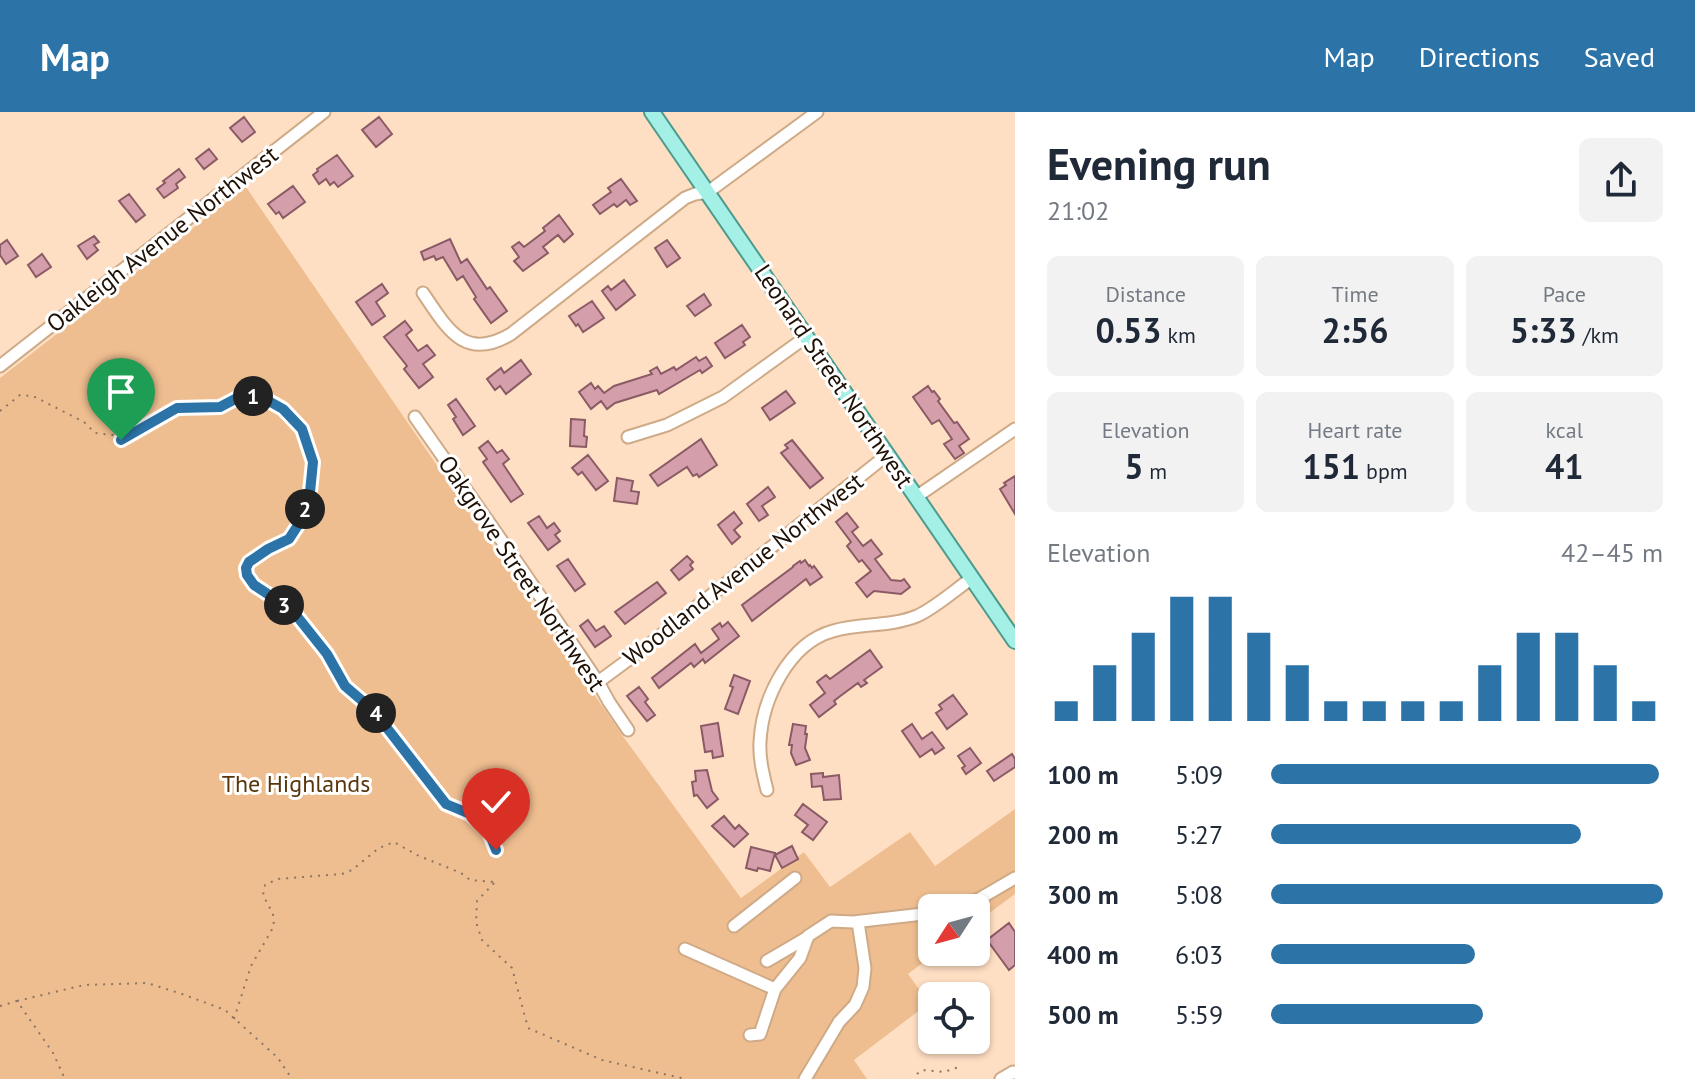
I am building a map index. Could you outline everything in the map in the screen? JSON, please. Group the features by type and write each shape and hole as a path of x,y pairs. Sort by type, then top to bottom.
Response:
{"main road":[{"name":"Leonard Street Northwest","path":"652,112 1015,641"}],"street":[{"name":"Oakleigh Avenue Northwest","path":"0,366 324,112"},
{"path":"423,293 447,328 459,339 479,346 497,343 685,198 708,192 817,112"},
{"path":"628,437 667,425 702,409 806,337"},
{"name":"Oakgrove Street Northwest","path":"415,417 523,571 628,730"},
{"path":"916,497 1015,429"},
{"name":"Woodland Avenue Northwest","path":"598,682 887,455"},
{"path":"767,790 760,756 761,733 775,684 789,661 808,642 830,631 903,620 921,614 972,578"},
{"path":"734,926 795,878"},
{"path":"988,894 1015,878"},
{"path":"767,961 831,921 856,922 918,915"},
{"path":"805,1079 839,1022 855,1005 863,987 865,968 856,922"},
{"path":"750,1035 760,1034 775,989 800,958 808,936"},
{"path":"685,949 775,989"},
{"path":"1001,1079 1015,1073"}],"path":[{"path":"0,411 20,395 33,396 84,422 95,433 113,435 121,440 177,408 220,407 237,398 258,395 283,409 302,429 313,462 310,492 302,519 289,539 249,562 247,575 254,585 292,610 327,654 345,686 373,710 446,804 470,814 489,832 496,850"},
{"path":"234,1019 251,966 274,926 273,914 263,895 265,885 278,879 342,874 352,870 379,848 394,842 470,880 495,882 477,901 476,922 482,940 512,968 528,1028 602,1060 686,1079"},
{"path":"0,1006 84,985 147,983 225,1010 278,1058 292,1079"},
{"path":"17,1001 53,1053 65,1079"},
{"path":"917,1074 922,1070 944,1072 962,1066"}],"green space":[{"name":"The Highlands","path":"246,187 622,735 741,898 804,852 830,887 910,832 935,866 1015,809 1015,894 990,913 990,894 918,894 919,966 908,974 918,988 918,1011 854,1060 867,1079 0,1079 0,378"}],"building":[{"path":"244,117 255,132 242,142 230,128"},
{"path":"379,117 392,134 376,147 362,130"},
{"path":"209,149 217,159 204,169 196,159"},
{"path":"337,155 353,176 338,187 334,182 330,185 326,179 319,184 313,175"},
{"path":"179,169 185,177 176,184 178,188 164,198 157,189"},
{"path":"621,179 637,201 630,205 626,200 617,207 614,204 600,214 593,205 611,192 608,188"},
{"path":"293,186 305,202 283,218 268,204"},
{"path":"129,194 145,215 136,222 119,201"},
{"path":"559,215 573,234 564,242 558,235 543,247 548,253 523,271 514,261 519,257 512,247 519,242 524,247"},
{"path":"94,236 99,242 94,245 98,250 87,259 78,246"},
{"path":"450,239 461,263 467,259 487,289 490,287 507,311 491,323 463,276 457,280 443,257 424,260 421,252"},
{"path":"7,240 18,256 6,264 0,255 0,245"},
{"path":"667,240 680,258 667,267 655,248"},
{"path":"42,254 51,267 36,277 28,265"},
{"path":"624,280 635,295 616,310 602,291 608,286 611,290"},
{"path":"382,284 388,293 376,302 385,316 372,325 356,302"},
{"path":"704,294 711,305 695,316 687,306"},
{"path":"592,301 604,318 583,332 569,316"},
{"path":"405,321 412,330 406,335 418,351 427,345 435,355 423,364 433,377 419,388 404,369 407,366 384,337"},
{"path":"742,325 750,337 743,342 745,345 725,358 715,343"},
{"path":"696,357 699,361 706,357 712,366 659,394 657,390 615,403 607,409 601,401 591,409 579,392 591,383 604,393 614,386 652,374 650,371 657,367 661,374 674,367 676,370"},
{"path":"521,360 531,374 506,394 500,386 495,390 487,379 501,368 504,373"},
{"path":"928,386 969,439 959,446 964,453 955,459 944,444 952,439 939,420 932,424 913,397"},
{"path":"786,391 795,403 770,420 762,408"},
{"path":"456,399 475,426 463,435 448,405"},
{"path":"571,419 585,420 586,447 570,446"},
{"path":"701,439 717,465 699,477 697,474 693,476 687,467 658,486 650,475"},
{"path":"792,440 823,478 810,488 781,453"},
{"path":"488,441 497,453 502,450 509,459 503,464 523,494 511,502 483,462 487,459 479,448"},
{"path":"588,455 608,481 596,490 582,472 578,475 572,468"},
{"path":"1015,476 1015,514 1000,489"},
{"path":"617,478 633,481 631,491 639,492 637,504 614,501"},
{"path":"768,487 775,497 762,506 768,515 759,521 747,504"},
{"path":"734,512 742,523 734,530 740,537 732,544 718,525"},
{"path":"847,513 858,527 852,532 863,546 871,540 882,554 875,559 891,580 904,579 910,587 901,594 874,591 867,597 856,583 871,571 862,560 859,562 847,546 851,542 836,522"},
{"path":"539,516 547,528 554,523 560,531 555,535 560,541 548,550 528,523"},
{"path":"687,556 693,562 690,565 693,569 679,580 671,570"},
{"path":"568,559 585,584 575,591 557,566"},
{"path":"805,560 822,577 810,585 806,579 752,621 742,605"},
{"path":"657,582 666,593 625,624 615,612"},
{"path":"588,620 596,631 604,626 611,636 595,647 580,626"},
{"path":"728,622 739,636 705,663 703,659 694,667 691,663 659,688 652,678 695,644 701,653 719,639 712,629"},
{"path":"870,650 882,667 864,680 867,683 861,687 858,683 839,697 834,701 836,704 819,717 810,705 825,693 817,682 826,675 830,679"},
{"path":"734,675 750,681 738,714 725,709"},
{"path":"639,687 655,715 647,721 627,696"},
{"path":"953,695 967,714 947,729 936,713 942,709 939,705"},
{"path":"718,723 723,756 713,758 712,751 705,752 701,726"},
{"path":"793,724 806,726 805,748 810,760 796,765 791,753 792,745 789,745"},
{"path":"912,724 922,739 932,732 944,748 935,754 932,749 920,757 902,731"},
{"path":"970,748 981,763 966,774 958,756"},
{"path":"1012,754 1015,767 994,781 987,771"},
{"path":"707,770 712,791 718,799 707,808 697,795 694,796 692,782 696,781 695,771"},
{"path":"823,773 823,777 839,775 841,799 824,800 822,786 812,787 811,774"},
{"path":"803,804 827,822 813,840 802,832 808,825 795,815"},
{"path":"724,816 735,829 739,825 748,834 734,847 712,826"},
{"path":"792,846 798,859 782,868 775,855"},
{"path":"751,847 775,853 770,871 746,868"},
{"path":"1009,923 1015,932 1015,965 1009,970 990,944 990,938"}],"route":[{"path":"121,440 177,408 220,407 237,398 258,395 283,409 302,429 313,462 310,492 302,519 289,539 249,562 247,575 254,585 292,610 327,654 345,686 373,710 446,804 470,814 489,832 496,850"}]}
